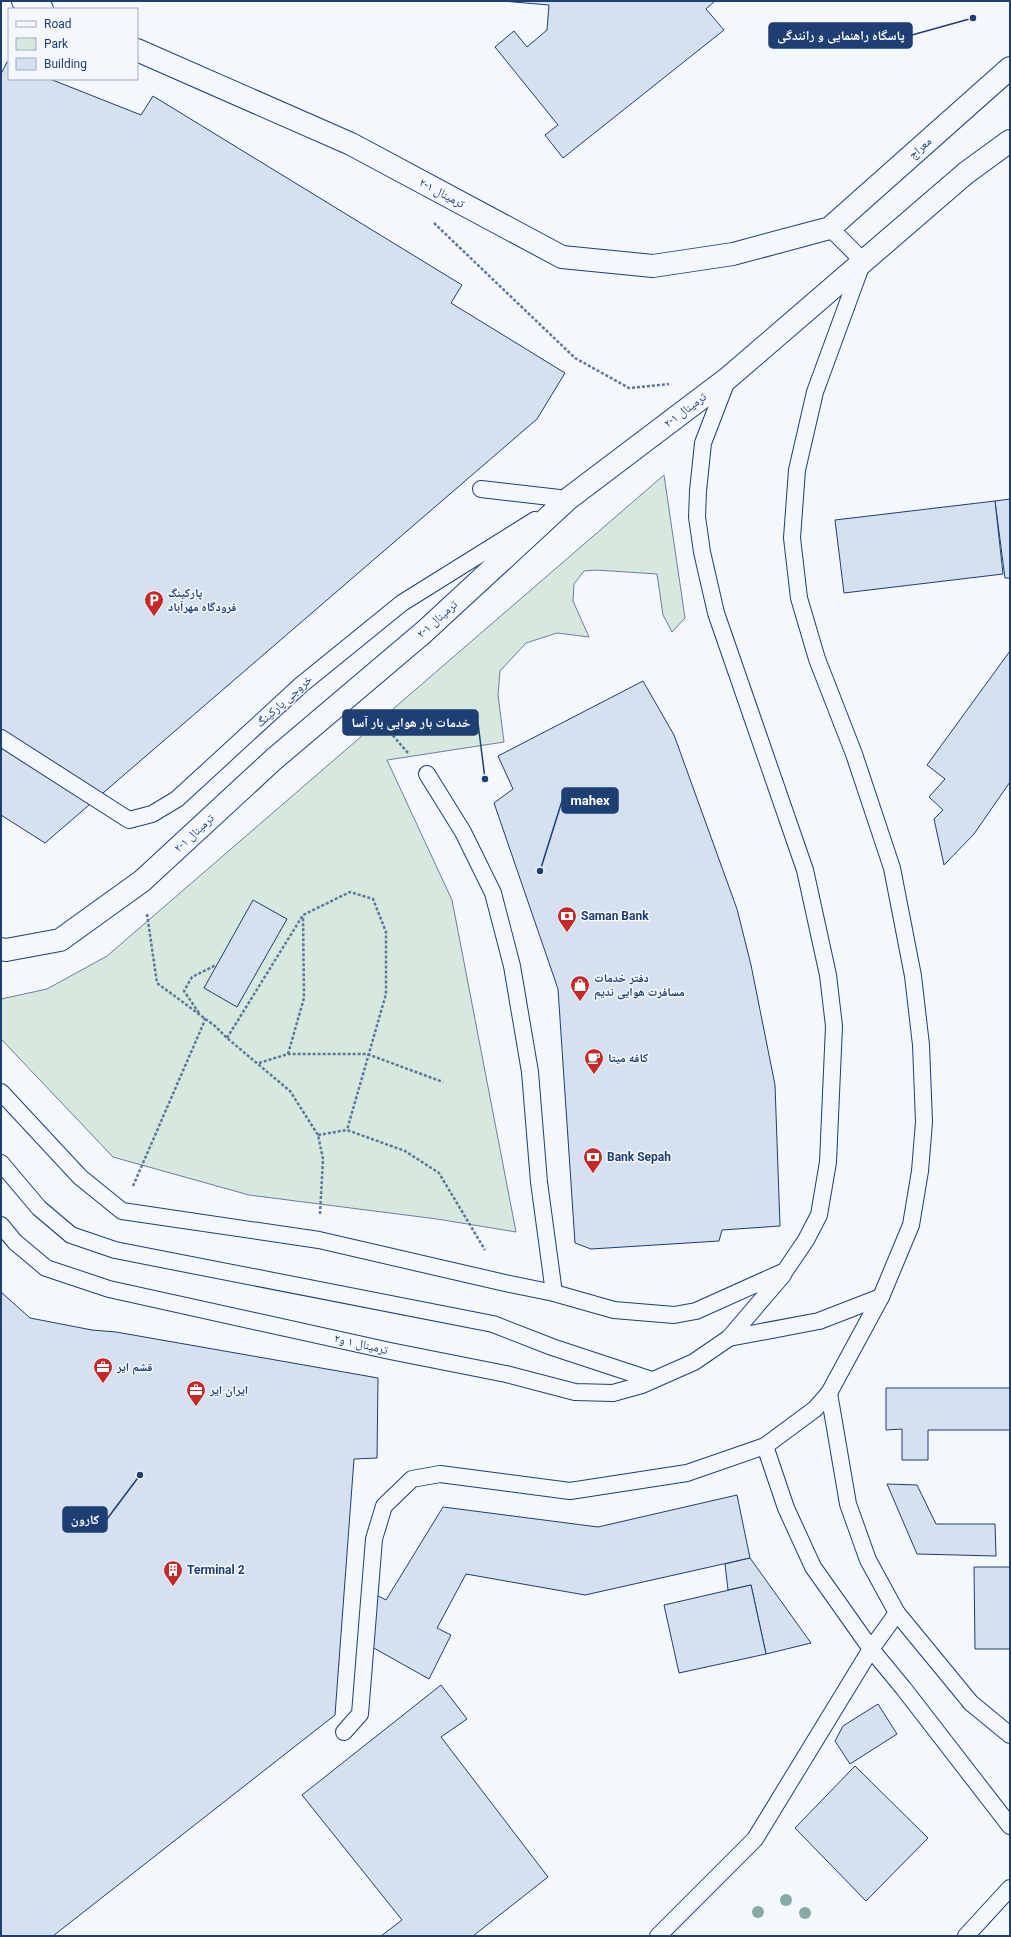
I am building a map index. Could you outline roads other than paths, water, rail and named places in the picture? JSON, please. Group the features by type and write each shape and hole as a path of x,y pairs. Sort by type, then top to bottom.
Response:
{"main road":[{"path":"23,1 40,8"},
{"name":"ترمینال ۱-۲","path":"138,50 351,144 562,257 653,266 733,254 830,228"},
{"name":"معراج","path":"830,228 1010,68"},
{"path":"985,90 1007,84 1010,85"},
{"path":"863,261 966,173 1010,141"},
{"name":"ترمینال ۱-۲","path":"1,949 6,950 60,940 142,881 274,760 424,632 568,499 728,378 863,261"}],"lane":[{"path":"344,1732 360,1714 374,1539 384,1506 412,1479 440,1474 570,1491 687,1473 765,1446 816,1409 829,1393 881,1297 911,1225 920,1171 924,1122 921,1045 913,976 892,868 854,754 817,659 801,606 792,538 797,470 815,392 863,261 830,228"},
{"path":"728,378 703,443 697,517 702,552 716,613 805,870 828,975 834,1026 828,1162 819,1215 806,1240 785,1271 729,1338"},
{"path":"481,489 568,499"},
{"name":"خروجی پارکینگ","path":"1,738 129,820 152,814 178,799 301,685 402,603 568,499"},
{"path":"427,774 463,832 493,893 512,966 530,1072 539,1182 554,1293"},
{"path":"1,1092 80,1177 122,1211 319,1240 504,1283 554,1293 614,1310 674,1315 696,1311 785,1271"},
{"path":"1,1163 39,1208 71,1235 115,1250 493,1324 552,1347 652,1380"},
{"name":"ترمینال ۱ و۲","path":"1,1225 15,1242 46,1268 109,1289 390,1351 506,1374 575,1392 613,1393 642,1386 652,1380 694,1362 729,1338"},
{"path":"729,1338 819,1321 881,1297"},
{"path":"829,1393 848,1504 868,1560 897,1613 971,1703 1010,1735"},
{"path":"765,1446 786,1508 813,1567 870,1649 904,1689 1010,1826"},
{"path":"658,1936 755,1839 870,1649 897,1613"},
{"path":"966,1936 1010,1888"}],"place":[{"name":"پاسگاه راهنمایی و رانندگی","path":"973,18"},
{"name":"پارکینگ فرودگاه مهرآباد","path":"154,617"},
{"name":"خدمات بار هوایی بار آسا","path":"485,779"},
{"name":"mahex","path":"540,871"},
{"name":"Saman Bank","path":"567,933"},
{"name":"دفتر خدمات مسافرت هوایی ندیم","path":"580,1002"},
{"name":"کافه میتا","path":"594,1075"},
{"name":"Bank Sepah","path":"593,1174"},
{"name":"قشم ایر","path":"103,1384"},
{"name":"ایران ایر","path":"196,1407"},
{"name":"کارون","path":"140,1475"},
{"name":"Terminal 2","path":"173,1587"}]}
